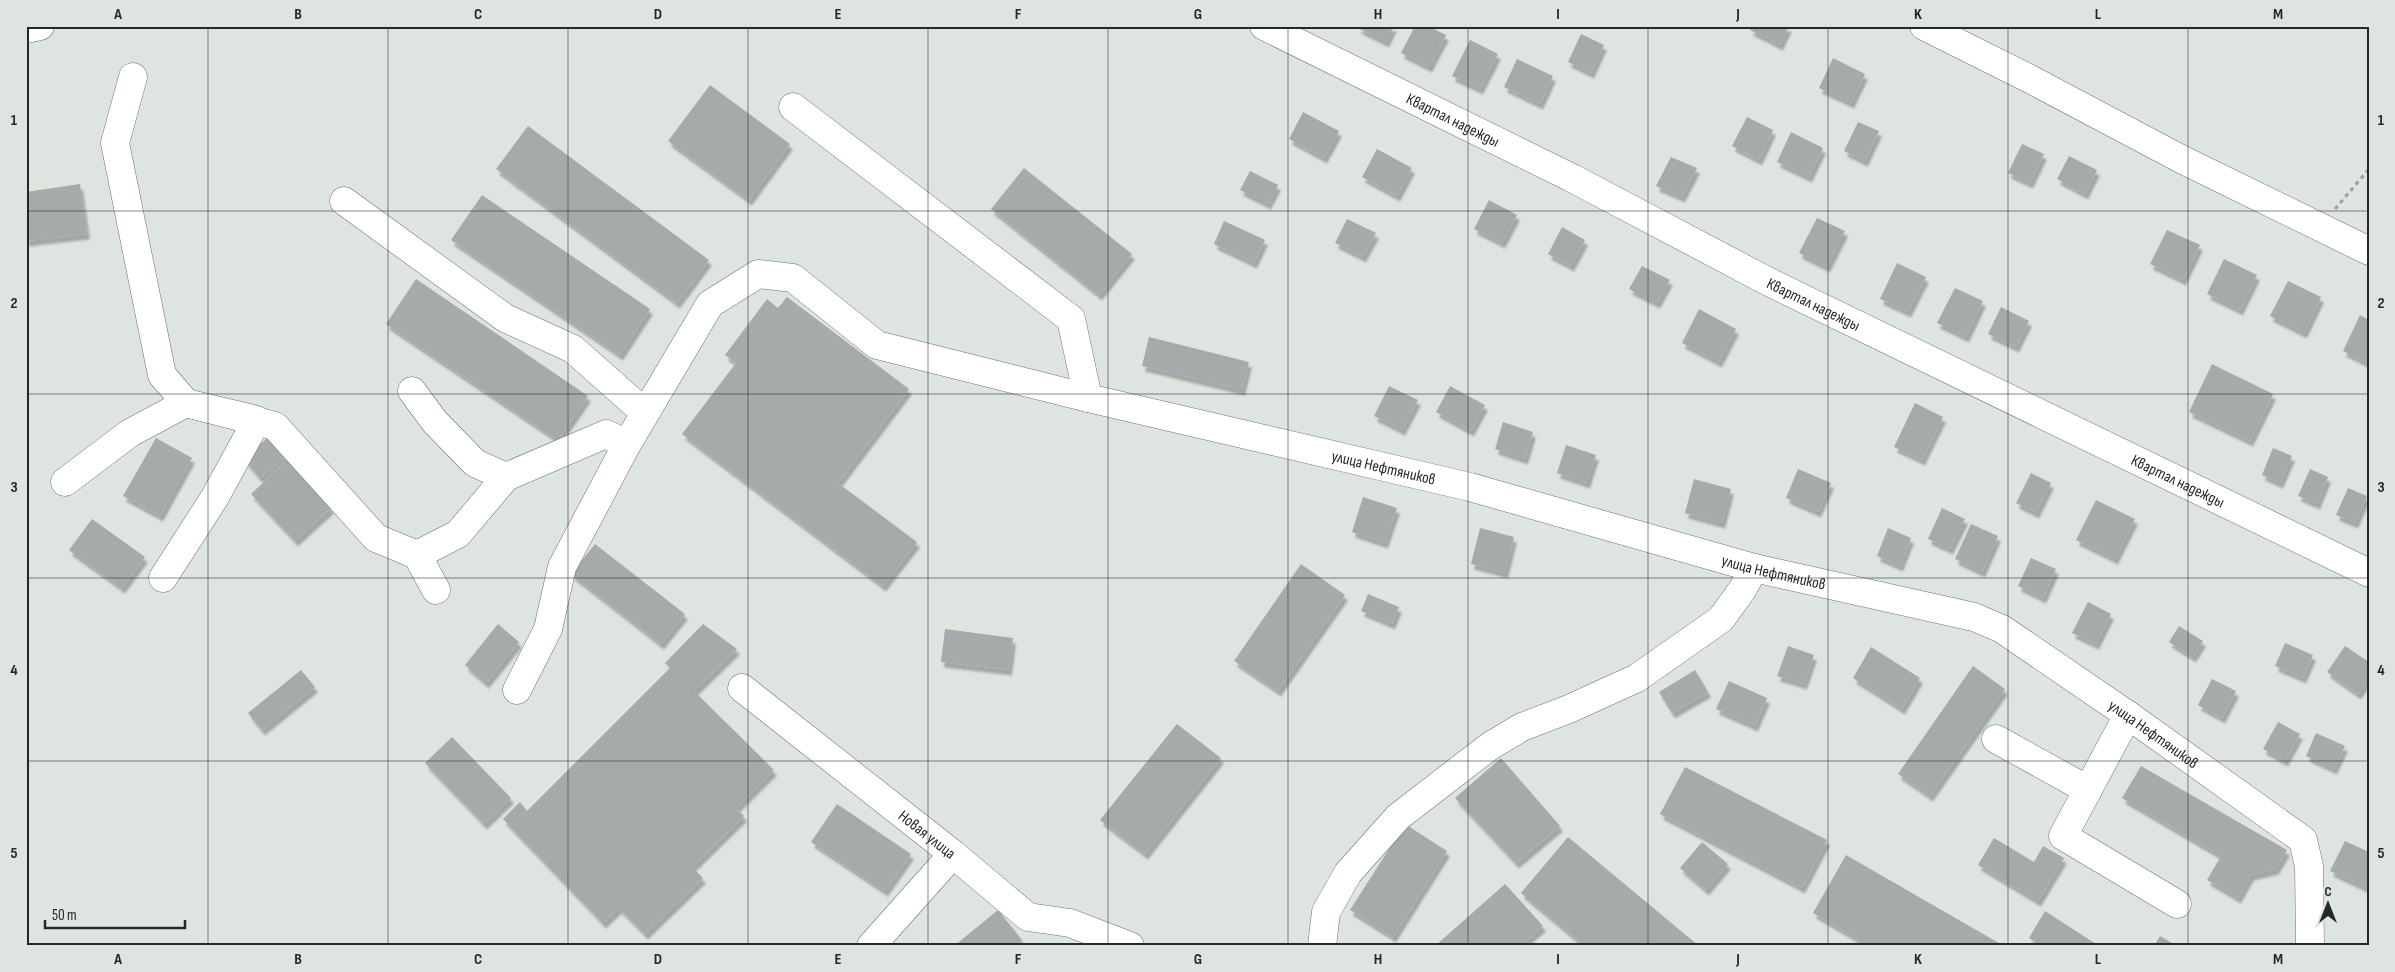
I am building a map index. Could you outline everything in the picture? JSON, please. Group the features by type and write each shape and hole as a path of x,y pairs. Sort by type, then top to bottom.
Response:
{"street":[{"path":"26,29 40,26"},
{"name":"Квартал надежды","path":"1264,26 1572,178 1772,283 2369,573"},
{"path":"1924,26 2182,159 2369,251"},
{"path":"133,77 116,143 162,375 186,403 275,426 376,538 417,555 436,590"},
{"path":"793,107 1071,320 1088,398"},
{"path":"344,201 505,318 573,348 644,412"},
{"name":"улица Нефтяников","path":"518,690 548,629 562,567 644,412 710,304 758,274 792,278 877,345 1088,398 1470,487 1754,568 1974,617 2002,630 2128,715 2303,840 2309,866 2310,946"},
{"path":"412,391 435,422 475,463 506,477"},
{"path":"65,482 130,433 186,403"},
{"path":"163,578 215,497 257,420"},
{"path":"417,555 458,534 506,477 606,434 627,444"},
{"path":"1322,946 1326,912 1348,873 1398,817 1490,746 1522,727 1569,709 1637,678 1721,619 1742,590 1754,568"},
{"name":"Новая улица","path":"742,688 953,854 1028,917 1070,923 1130,946"},
{"path":"2128,715 2063,836 2177,904"},
{"path":"1996,739 2088,790"},
{"path":"871,946 953,854"}],"path":[{"path":"2320,226 2369,169"}],"building":[{"path":"1359,26 1394,26 1386,42 1358,28"},
{"path":"1415,26 1428,26 1446,35 1429,67 1401,53"},
{"path":"1753,26 1789,26 1780,45 1750,30"},
{"path":"1581,34 1604,45 1591,73 1568,62"},
{"path":"1470,40 1498,54 1480,89 1452,76"},
{"path":"1833,58 1865,74 1851,103 1819,88"},
{"path":"1517,59 1553,76 1540,104 1504,87"},
{"path":"710,85 790,144 749,200 668,141"},
{"path":"1303,112 1339,131 1324,158 1289,139"},
{"path":"1747,117 1773,130 1759,160 1732,146"},
{"path":"1858,122 1879,131 1865,161 1844,151"},
{"path":"528,126 709,260 677,303 496,169"},
{"path":"1791,132 1823,148 1809,177 1777,162"},
{"path":"2022,144 2044,154 2030,183 2008,173"},
{"path":"1377,149 1412,168 1397,196 1362,177"},
{"path":"2069,156 2097,170 2085,194 2057,179"},
{"path":"1671,157 1697,168 1682,197 1656,186"},
{"path":"1024,168 1132,254 1099,295 991,209"},
{"path":"1250,171 1278,185 1268,204 1240,190"},
{"path":"80,184 87,234 26,241 26,192"},
{"path":"482,195 650,309 620,355 451,240"},
{"path":"1489,200 1517,215 1502,243 1474,229"},
{"path":"1817,218 1845,231 1827,267 1799,253"},
{"path":"1347,219 1376,233 1363,257 1335,243"},
{"path":"1224,221 1265,240 1254,263 1214,244"},
{"path":"1562,227 1585,240 1571,266 1548,254"},
{"path":"2167,230 2200,245 2183,280 2150,264"},
{"path":"2224,259 2257,275 2240,310 2207,294"},
{"path":"1897,263 1926,277 1908,312 1880,299"},
{"path":"1642,266 1670,280 1657,303 1629,289"},
{"path":"416,279 588,396 558,440 386,324"},
{"path":"2288,281 2321,297 2304,333 2270,316"},
{"path":"1955,288 1983,301 1966,337 1937,323"},
{"path":"787,297 909,389 838,483 917,542 883,586 682,434 736,363 725,355 767,299 778,308"},
{"path":"2001,307 2029,321 2016,347 1988,334"},
{"path":"1699,309 1736,329 1719,362 1682,343"},
{"path":"2360,315 2369,320 2369,364 2343,351"},
{"path":"1149,337 1249,362 1242,390 1142,366"},
{"path":"2212,364 2273,394 2250,441 2189,412"},
{"path":"1389,386 1418,400 1402,430 1374,416"},
{"path":"1450,386 1485,405 1471,431 1436,412"},
{"path":"1915,403 1943,417 1922,460 1894,447"},
{"path":"1503,422 1533,432 1525,459 1495,449"},
{"path":"270,436 286,456 260,478 243,458"},
{"path":"156,438 192,458 160,516 123,496"},
{"path":"1566,445 1596,455 1587,483 1557,473"},
{"path":"2273,448 2292,456 2280,483 2262,475"},
{"path":"287,460 331,508 295,541 251,494"},
{"path":"1798,469 1831,483 1818,512 1786,498"},
{"path":"2310,469 2328,477 2317,504 2298,496"},
{"path":"2031,473 2051,483 2036,513 2016,503"},
{"path":"1694,479 1731,489 1722,523 1685,513"},
{"path":"2348,488 2367,496 2355,523 2336,515"},
{"path":"1363,497 1397,508 1385,543 1352,532"},
{"path":"2096,500 2135,519 2115,559 2076,540"},
{"path":"1942,508 1965,519 1950,549 1928,539"},
{"path":"92,519 145,557 122,588 69,550"},
{"path":"1971,524 1998,536 1982,572 1955,559"},
{"path":"1480,528 1514,537 1505,573 1471,564"},
{"path":"1888,528 1911,538 1900,566 1877,556"},
{"path":"595,544 685,614 661,644 571,574"},
{"path":"2031,558 2056,569 2043,598 2018,586"},
{"path":"1301,564 1345,595 1278,691 1234,661"},
{"path":"1368,594 1399,607 1392,624 1361,611"},
{"path":"2088,602 2111,614 2096,644 2072,633"},
{"path":"498,624 519,642 486,683 465,665"},
{"path":"703,624 737,649 694,691 774,770 736,808 744,816 692,867 703,878 645,934 619,908 603,923 503,819 520,802 527,811 670,668 665,663"},
{"path":"2179,626 2203,641 2193,657 2169,642"},
{"path":"945,629 1013,638 1009,670 941,662"},
{"path":"2285,643 2313,655 2303,678 2275,666"},
{"path":"1788,646 1814,655 1804,684 1777,676"},
{"path":"2345,646 2369,662 2369,678 2358,694 2327,672"},
{"path":"1871,647 1920,678 1902,709 1853,678"},
{"path":"1973,666 2005,689 1930,796 1898,774"},
{"path":"301,670 315,687 262,730 248,713"},
{"path":"1695,670 1708,692 1672,713 1659,692"},
{"path":"2212,679 2236,691 2222,718 2198,705"},
{"path":"1729,681 1767,698 1755,726 1716,709"},
{"path":"2278,722 2300,734 2285,761 2263,749"},
{"path":"1177,724 1221,758 1145,854 1100,820"},
{"path":"2316,733 2345,746 2334,769 2306,756"},
{"path":"452,737 511,798 484,824 425,763"},
{"path":"1501,758 1560,826 1516,863 1455,798"},
{"path":"2141,766 2287,850 2276,869 2251,875 2238,898 2207,880 2221,856 2122,798"},
{"path":"1685,767 1827,840 1802,888 1660,814"},
{"path":"837,804 911,854 885,891 811,842"},
{"path":"1405,824 1447,851 1393,937 1350,910"},
{"path":"1568,837 1699,946 1585,946 1521,893"},
{"path":"1994,838 2034,862 2043,846 2064,858 2038,901 1978,865"},
{"path":"2345,841 2369,852 2369,889 2330,871"},
{"path":"1702,842 1728,864 1706,890 1680,868"},
{"path":"1846,855 2004,946 1870,946 1813,913"},
{"path":"1505,884 1543,926 1520,946 1435,946"},
{"path":"998,910 1022,940 1015,946 954,946"},
{"path":"2045,911 2099,946 2042,946 2029,938"},
{"path":"2160,936 2177,946 2154,946"}]}
